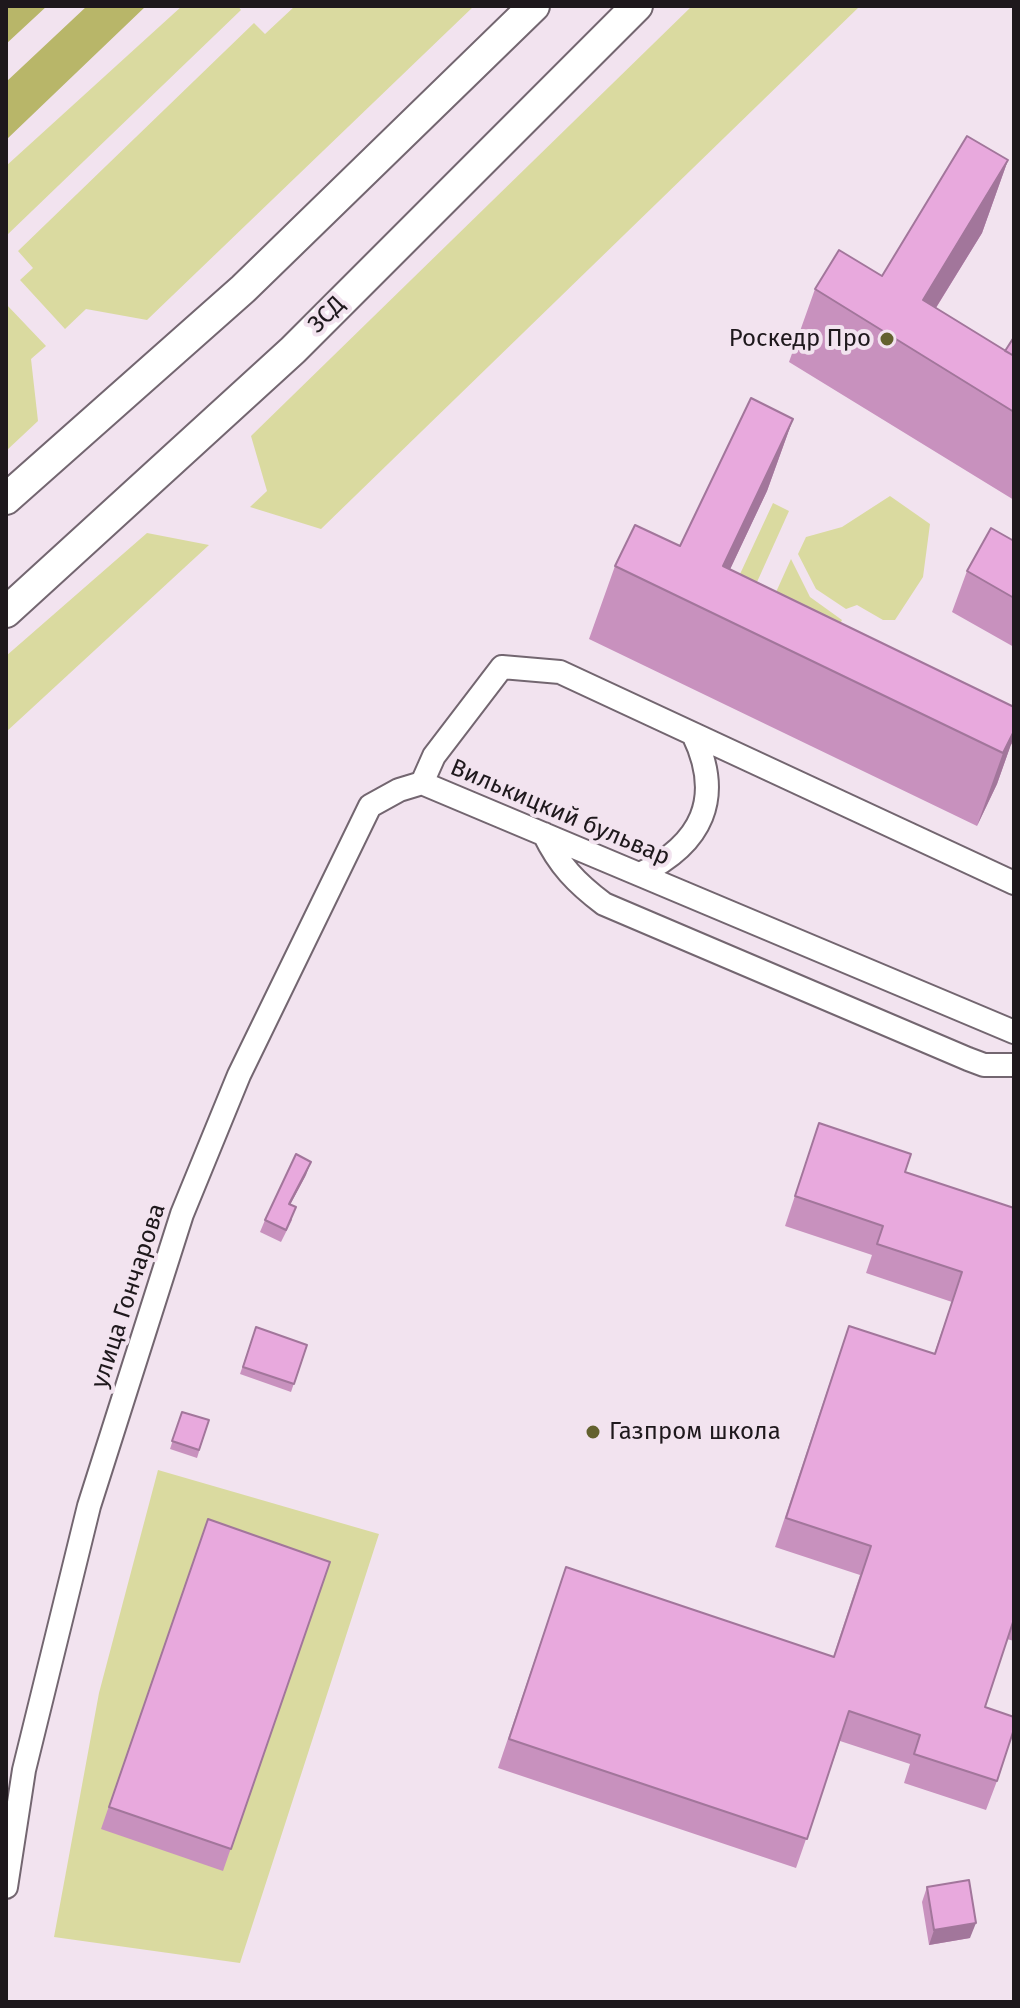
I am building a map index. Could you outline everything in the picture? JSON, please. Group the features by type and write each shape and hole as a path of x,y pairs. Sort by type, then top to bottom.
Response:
{"highway":[{"path":"6,499 243,289 534,6"},
{"name":"ЗСД","path":"6,612 293,350 637,6"}],"street":[{"name":"Вилькицкий бульвар","path":"1014,883 560,672 502,667 434,756 422,783 1014,1032"},
{"path":"640,874 679,849 699,825 708,774 693,734"},
{"name":"улица Гончарова","path":"6,1887 24,1770 89,1506 182,1214 239,1075 370,806 399,790 422,783"},
{"path":"544,834 557,862 578,885 604,904 968,1059 984,1065 1014,1065"}],"green space":[{"path":"182,6 238,6 241,10 6,236 6,166"},
{"path":"295,6 474,6 147,320 86,309 65,329 20,280 33,268 18,251 254,23 265,34"},
{"path":"692,6 860,6 321,529 250,507 267,491 251,436"},
{"path":"6,304 46,346 31,359 38,421 6,451"},
{"path":"890,496 930,524 923,577 895,620 883,620 857,605 846,609 816,589 798,554 806,537 842,527"},
{"path":"773,503 789,511 730,642 708,643"},
{"path":"147,533 209,545 6,732 6,656"},
{"path":"791,559 810,597 842,620 820,665 762,623"},
{"path":"158,1470 379,1534 240,1963 54,1937 99,1693"}],"shaded area":[{"path":"6,6 47,6 6,44"},
{"path":"87,6 146,6 6,140 6,82"}],"building":[{"path":"967,136 1008,160 923,300 1014,356 1014,412 815,289 839,250 882,276"},
{"path":"1014,337 1014,356 1005,351"},
{"path":"751,398 793,419 723,566 1014,707 1014,731 1003,753 615,566 635,525 680,546"},
{"path":"991,528 1014,541 1014,598 967,571"},
{"path":"819,1123 911,1154 905,1172 1014,1208 1014,1619 985,1707 1014,1717 1014,1729 997,1781 914,1754 920,1735 849,1711 807,1839 509,1739 566,1567 834,1657 871,1546 786,1518 849,1326 935,1354 962,1272 877,1244 883,1226 795,1196"},
{"path":"296,1154 311,1162 289,1204 296,1207 286,1230 265,1220"},
{"path":"256,1327 307,1345 294,1384 243,1367"},
{"path":"182,1412 209,1420 199,1450 172,1441"},
{"path":"208,1519 330,1562 231,1849 109,1807"},
{"path":"969,1880 976,1923 934,1930 927,1887"}],"place":[{"name":"Роскедр Про","path":"887,339"},
{"name":"Газпром школа","path":"593,1432"}]}
